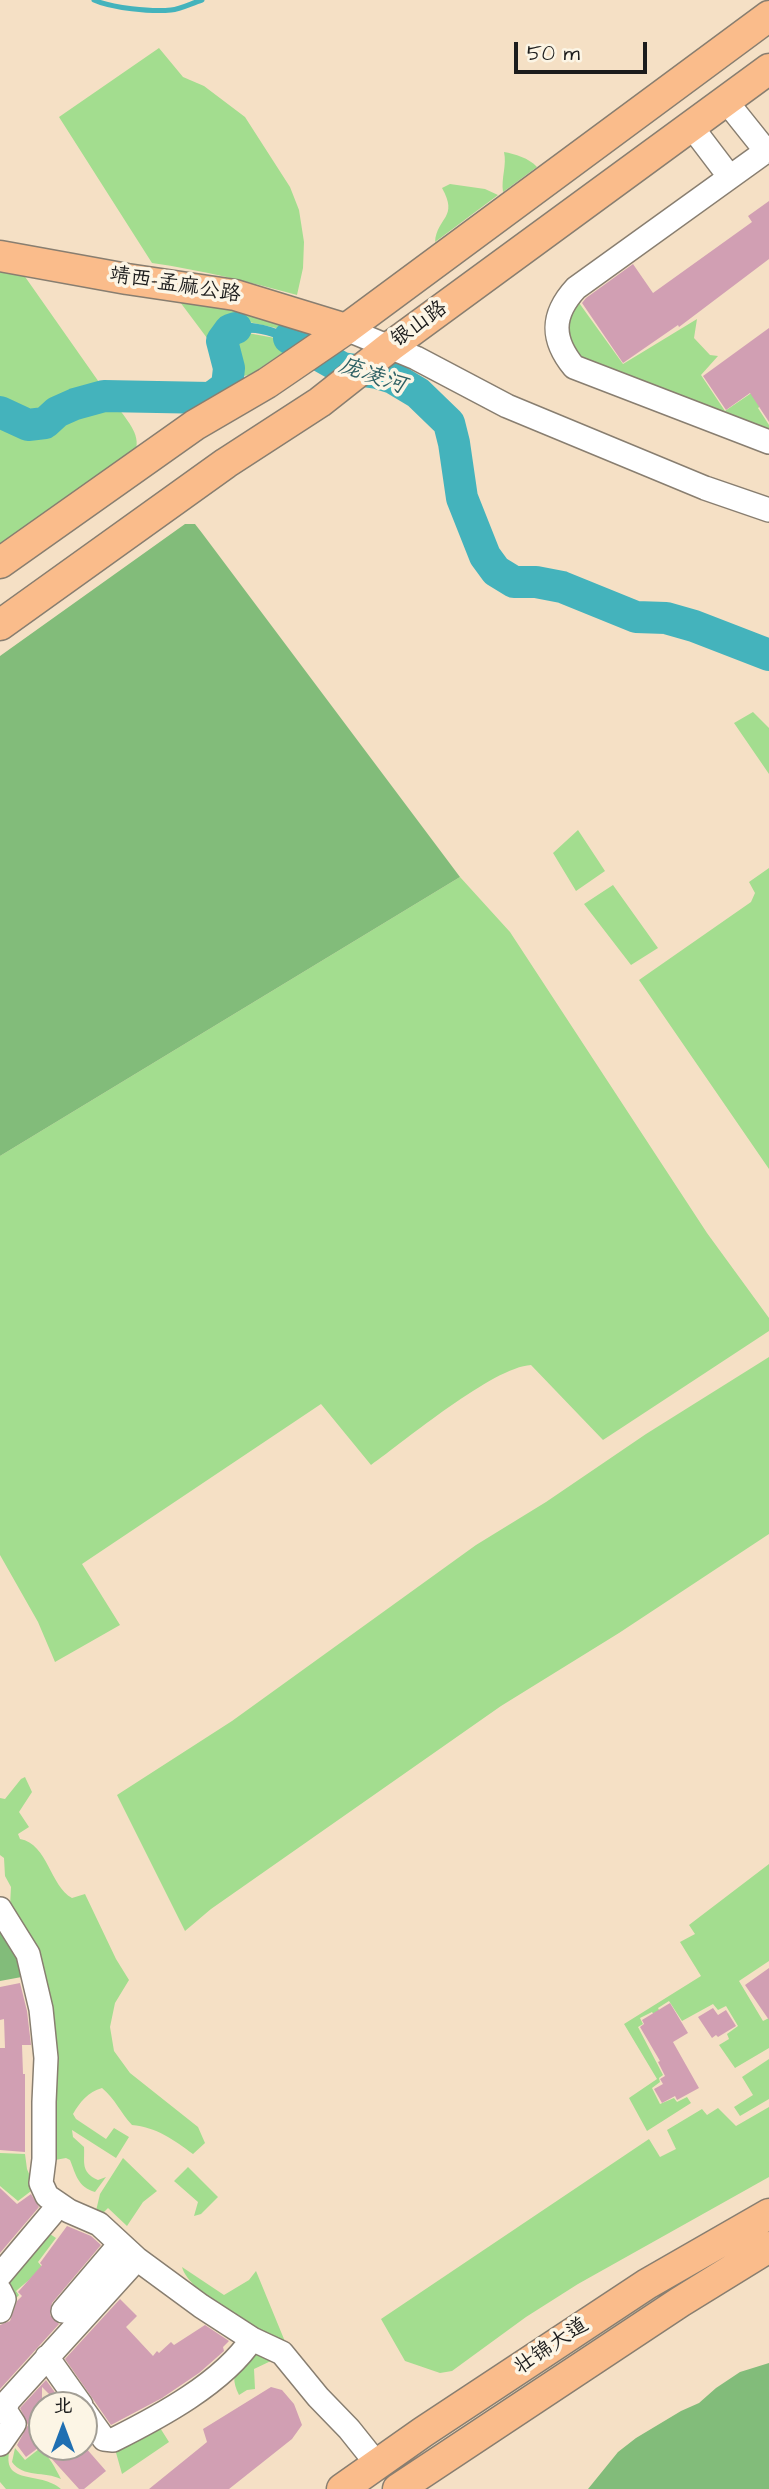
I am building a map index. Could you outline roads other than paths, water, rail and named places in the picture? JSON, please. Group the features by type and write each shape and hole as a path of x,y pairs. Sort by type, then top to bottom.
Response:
{"main road":[{"name":"银山路","path":"0,563 195,425 267,383 337,335 769,16"},
{"name":"银山路","path":"0,625 226,463 320,401 380,354 769,69"},
{"name":"靖西-孟麻公路","path":"0,256 234,295 337,335"},
{"name":"壮锦大道","path":"342,2489 647,2284 769,2214"},
{"name":"壮锦大道","path":"398,2489 680,2302 769,2247"}],"street":[{"path":"726,101 768,150 576,288 559,312 557,337 574,367 584,372 769,442"},
{"path":"691,126 729,176"},
{"path":"337,335 705,488 769,510"},
{"path":"0,1909 28,1954 35,1976 46,2051 44,2160 41,2183 47,2196 59,2206 99,2224 128,2252 188,2297 291,2361 317,2397 349,2429 377,2464"},
{"path":"0,2275 59,2206"},
{"path":"63,2311 128,2252"},
{"path":"0,2444 14,2424 5,2406 47,2357 128,2252"},
{"path":"0,2291 4,2299 0,2311"},
{"path":"98,2431 104,2439 113,2440 168,2410 217,2376 237,2358 252,2339"},
{"path":"47,2357 71,2391"}],"water":[{"path":"239,322 272,327 303,340 294,345 259,334 241,334 234,337 227,343 234,371 222,358 218,337 228,325"},
{"path":"101,385 117,406 83,412 51,431 36,436 0,424 0,399 20,409 36,411 51,399 66,392"}],"waterway":[{"path":"94,0 143,10 171,10 202,0"},
{"name":"庞凌河","path":"0,412 28,425 45,423 57,412 104,396 211,398 227,386 229,368 222,341 230,330 236,328"},
{"name":"庞凌河","path":"289,338 342,368 393,378 418,393 449,423 462,498 485,556 496,571 514,582 536,582 562,587 636,617 666,618 694,626 769,655"}]}
